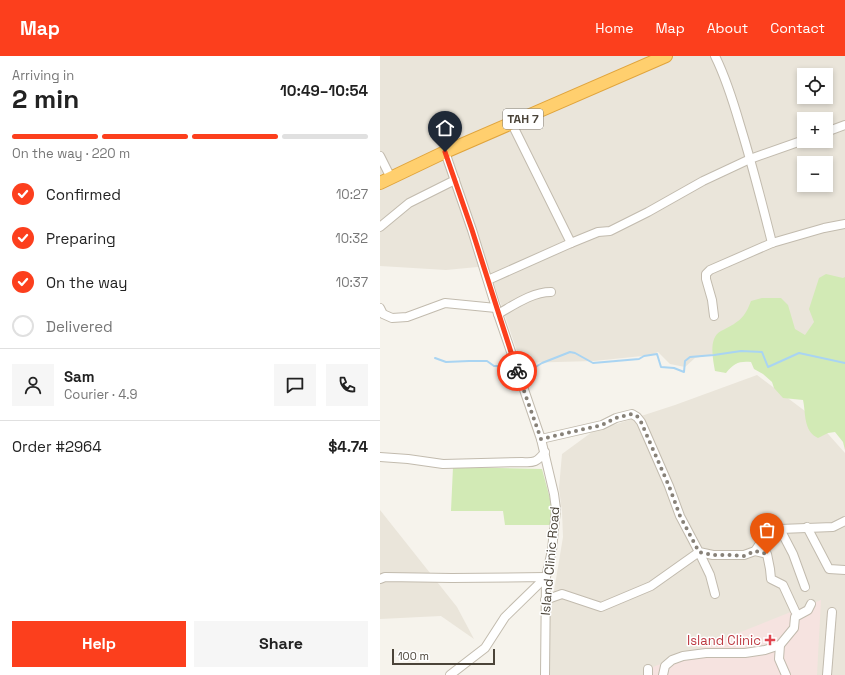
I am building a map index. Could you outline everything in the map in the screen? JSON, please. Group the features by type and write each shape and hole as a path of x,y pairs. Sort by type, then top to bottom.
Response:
{"highway":[{"name":"TAH 7","path":"385,180 445,152 666,56"}],"street":[{"path":"715,56 724,74 750,158 772,243"},
{"path":"512,124 571,243"},
{"path":"833,129 845,125"},
{"path":"488,280 598,232 610,231 642,216 703,181 750,158 797,142"},
{"name":"Island Clinic Road","path":"445,152 541,439 554,494 556,510 552,550 546,577 545,675"},
{"path":"380,156 385,180"},
{"path":"380,227 409,202 455,180"},
{"path":"714,316 712,300 706,279 706,274 710,270 772,243 824,228 845,224"},
{"path":"380,308 383,314 392,318 407,317 445,303 497,311 543,292 551,292"},
{"path":"541,439 602,425 616,418 632,414 637,416 669,486 680,516 710,575 715,594"},
{"path":"380,457 443,464 533,463 540,459 544,452"},
{"path":"545,600 562,594 601,607 651,586 699,552 713,555 744,556 755,551 763,539 780,529 832,526 845,521"},
{"path":"807,527 828,569 845,570"},
{"path":"780,529 793,554 805,587"},
{"path":"755,551 767,554 771,579 783,585 795,611"},
{"path":"380,579 385,577 546,577"},
{"path":"450,675 485,648 505,617 546,577"},
{"path":"663,675 665,666 672,660 683,656 706,653 745,654 765,650 780,644 794,628 796,617 808,610 811,604"},
{"path":"827,675 832,612"},
{"path":"780,644 779,659 786,675"}],"shaded area":[{"path":"380,56 845,56 845,360 720,353 695,358 685,367 670,364 658,352 652,355 594,361 521,363 488,266 446,270 380,266"},
{"path":"757,375 813,417 845,453 845,675 542,675 543,657 563,537 559,488 562,454 592,432 675,405"},
{"path":"380,510 457,607 474,639 441,616 380,619"},
{"name":"Island Clinic","path":"821,600 817,675 648,675 648,669"}],"green space":[{"path":"826,274 843,278 845,277 845,450 843,442 835,432 828,433 818,438 813,435 807,426 803,400 783,398 774,388 772,382 763,374 754,369 751,362 737,363 726,373 715,371 712,349 714,339 717,334 742,318 751,301 762,298 781,298 788,305 795,329 805,335 814,322 809,309 819,278"},
{"path":"453,467 542,469 553,510 552,525 505,525 503,511 451,511"}],"waterway":[{"path":"522,371 534,368 542,363 570,352 575,353 593,363 639,359 644,356 657,354 661,367 674,368 684,372 685,361 690,357 741,351 762,352 768,367 799,353 845,363"},
{"path":"435,358 446,362 487,361 494,366 506,366"}],"way so far":[{"path":"517,371 541,439 578,432 602,425 616,418 632,414 637,416 669,486 680,516 699,552 713,555 744,556 755,551 767,554"}],"place":[{"name":"Island Clinic","path":"770,640"}],"route":[{"path":"445,152 472,230 517,371"}]}
